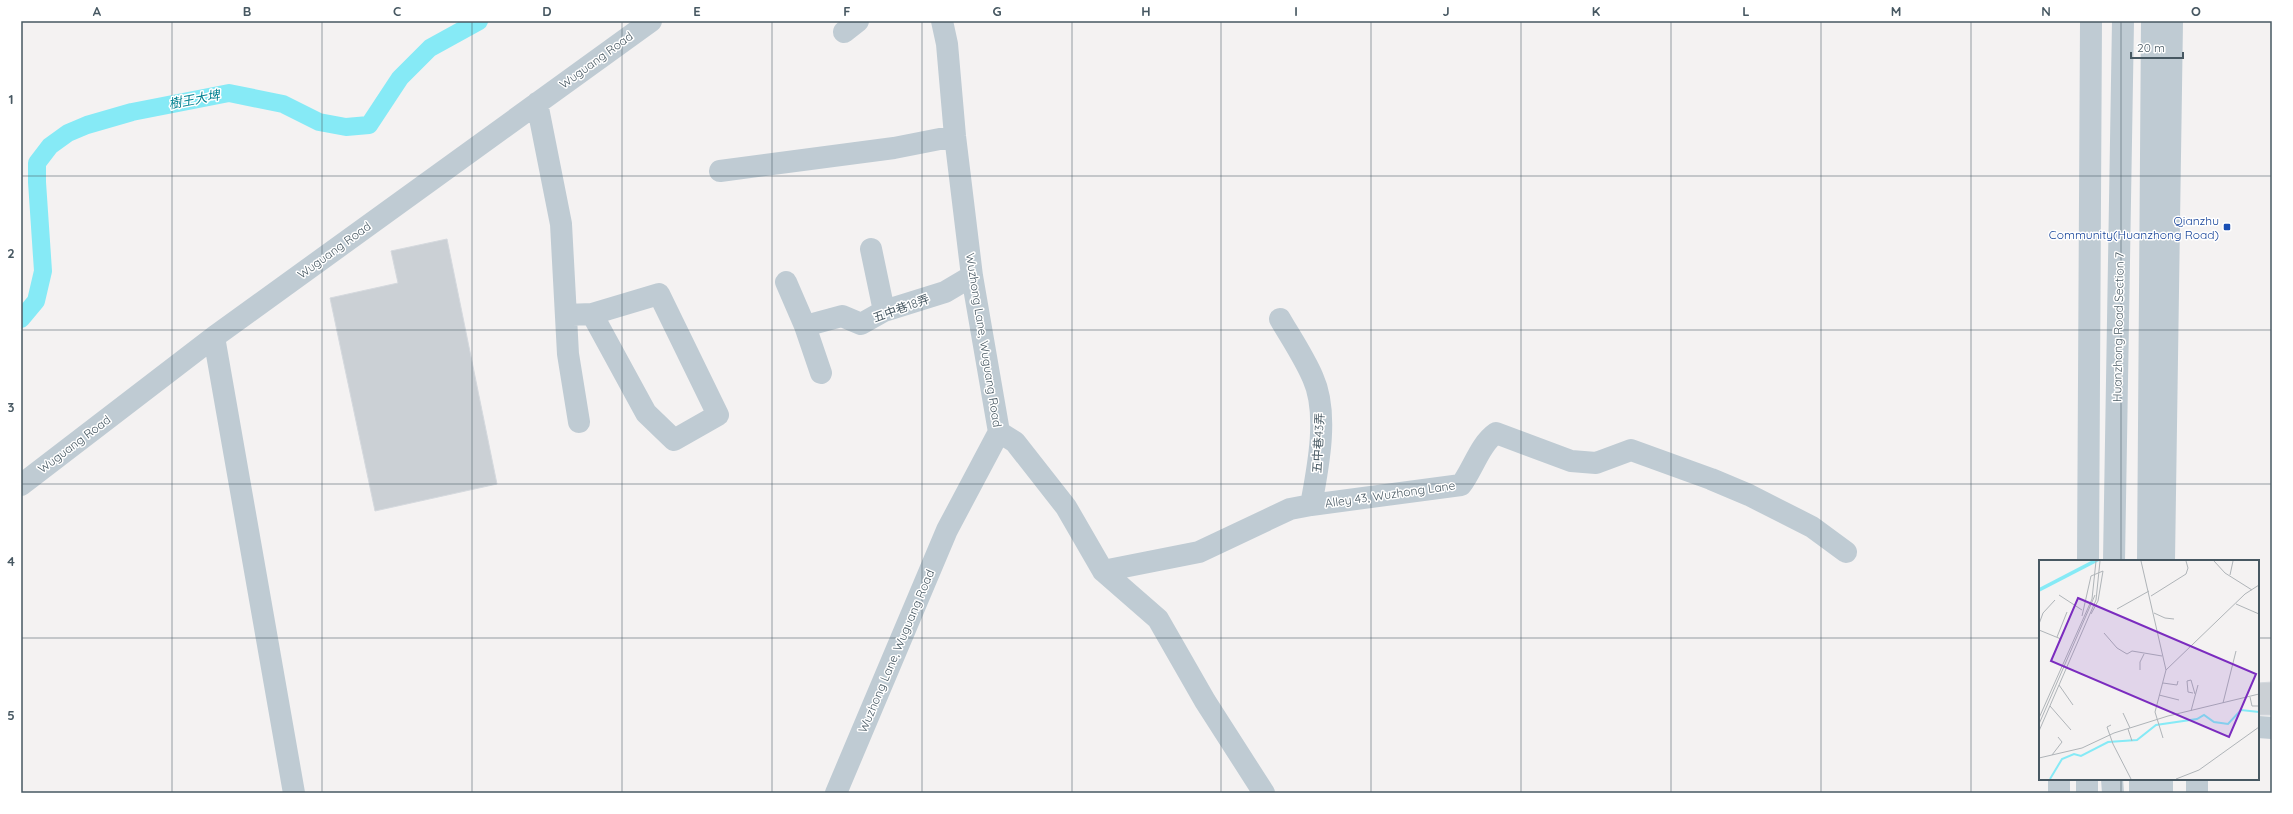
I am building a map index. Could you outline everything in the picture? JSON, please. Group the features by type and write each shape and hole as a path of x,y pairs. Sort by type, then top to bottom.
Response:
{"street":[{"name":"Wuguang Road","path":"21,485 214,337 651,21"},
{"name":"Wuzhong Lane, Wuguang Road","path":"836,793 947,530 999,432 972,276 954,136 947,44 942,21"},
{"path":"2088,560 2091,21"},
{"name":"Huanzhong Road Section 7","path":"2114,560 2123,21"},
{"path":"2148,560 2152,21"},
{"path":"2164,560 2172,21"},
{"path":"537,103 561,224 568,354 579,422"},
{"path":"720,171 894,148 954,136"},
{"path":"871,249 884,312"},
{"name":"五中巷18弄","path":"805,326 842,316 861,324 884,312 945,292 972,276"},
{"path":"786,282 805,326 820,373"},
{"path":"566,315 592,314 659,294 718,415 674,440 646,413 592,314"},
{"name":"五中巷43弄","path":"1280,319 1313,378 1319,402 1321,422 1318,471 1311,505"},
{"path":"214,337 294,793"},
{"path":"999,432 1015,442 1066,506 1103,571 1158,619 1205,701 1264,793"},
{"name":"Alley 43, Wuzhong Lane","path":"1103,571 1199,552 1290,509 1461,485 1469,474 1489,438 1496,433 1571,461 1596,463 1631,450 1712,479 1749,495 1812,527 1846,552"},
{"path":"2259,727 2272,728"},
{"path":"2059,780 2059,793"},
{"path":"2087,780 2087,793"},
{"path":"2112,780 2113,793"},
{"path":"2140,780 2140,793"},
{"path":"2162,780 2162,793"},
{"path":"2197,780 2198,793"}],"building":[{"path":"447,239 497,484 375,511 330,298 398,283 391,251"},
{"path":"2272,682 2272,715 2259,715 2259,683"}],"waterway":[{"name":"樹王大埤","path":"21,319 36,301 43,271 37,163 50,146 68,133 87,125 132,112 229,93 283,104 319,122 346,127 369,125 400,78 430,48 479,21"}],"place":[{"name":"Qianzhu Community(Huanzhong Road)","path":"2227,227"}]}
